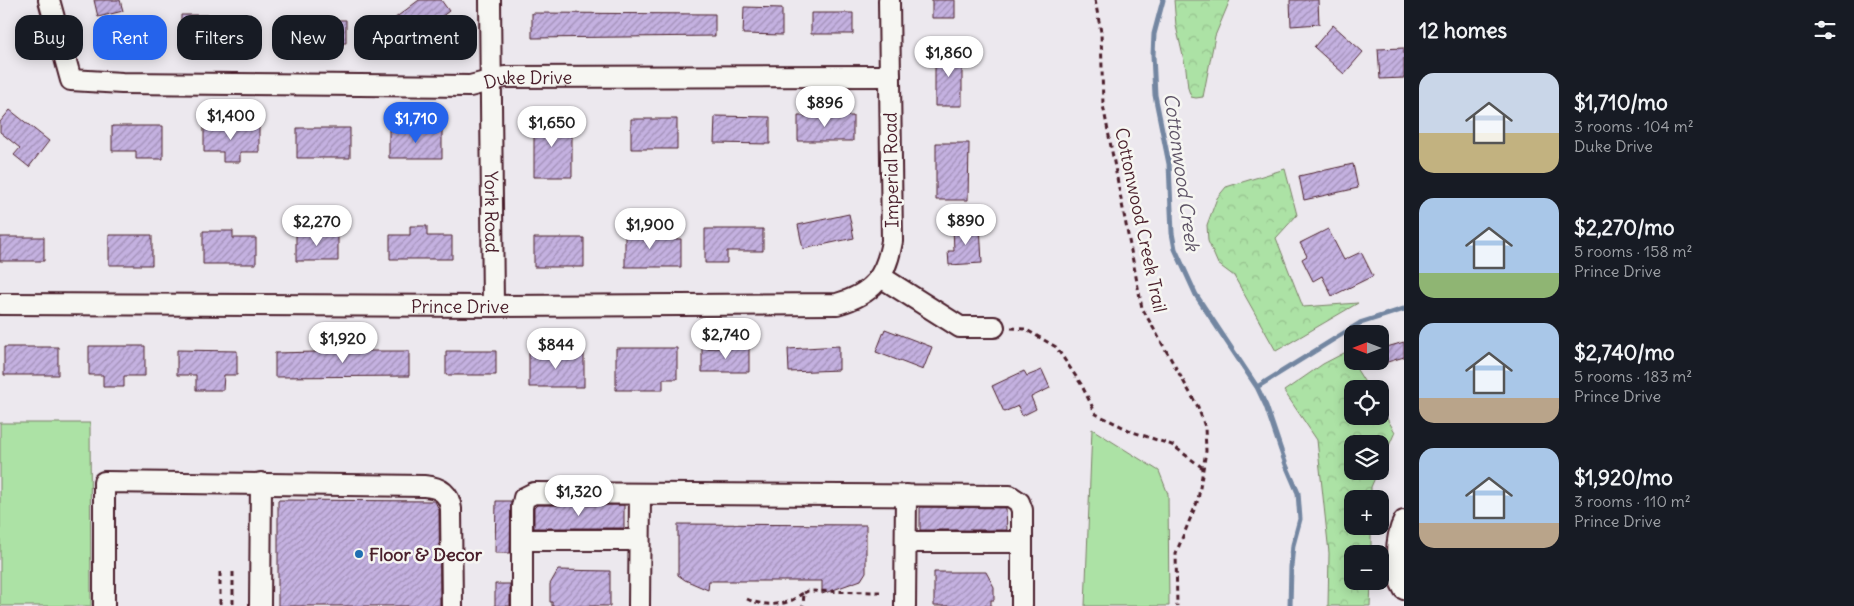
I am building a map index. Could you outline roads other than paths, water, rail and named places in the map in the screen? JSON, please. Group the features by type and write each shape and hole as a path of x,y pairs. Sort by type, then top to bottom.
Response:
{"street":[{"name":"Duke Drive","path":"49,0 71,80 470,86 505,77 890,76"},
{"name":"York Road","path":"490,0 493,306"},
{"name":"Imperial Road","path":"881,277 889,257 892,241 889,0"},
{"name":"Prince Drive","path":"0,304 493,306 836,304 852,300 866,292 881,277"},
{"path":"881,277 960,327 994,327"},
{"path":"104,606 104,482 424,486 441,490 449,498 451,510 452,606"},
{"path":"260,606 261,483"},
{"path":"522,606 522,502 531,493 1010,496 1019,502 1022,510 1022,606"},
{"path":"639,606 640,494"},
{"path":"905,606 906,495"},
{"path":"1404,521 1401,527 1397,566 1400,583 1404,589"},
{"path":"522,540 639,540"},
{"path":"906,542 1022,542"}],"waterway":[{"name":"Cottonwood Creek","path":"1163,0 1154,34 1153,55 1155,95 1169,164 1172,233 1175,249 1196,295 1257,387 1266,406 1286,465 1298,493 1300,519 1293,545 1290,606"},
{"name":"Cottonwood Creek","path":"1257,387 1360,323 1404,309"}],"place":[{"name":"Floor & Decor","path":"359,554"}]}
